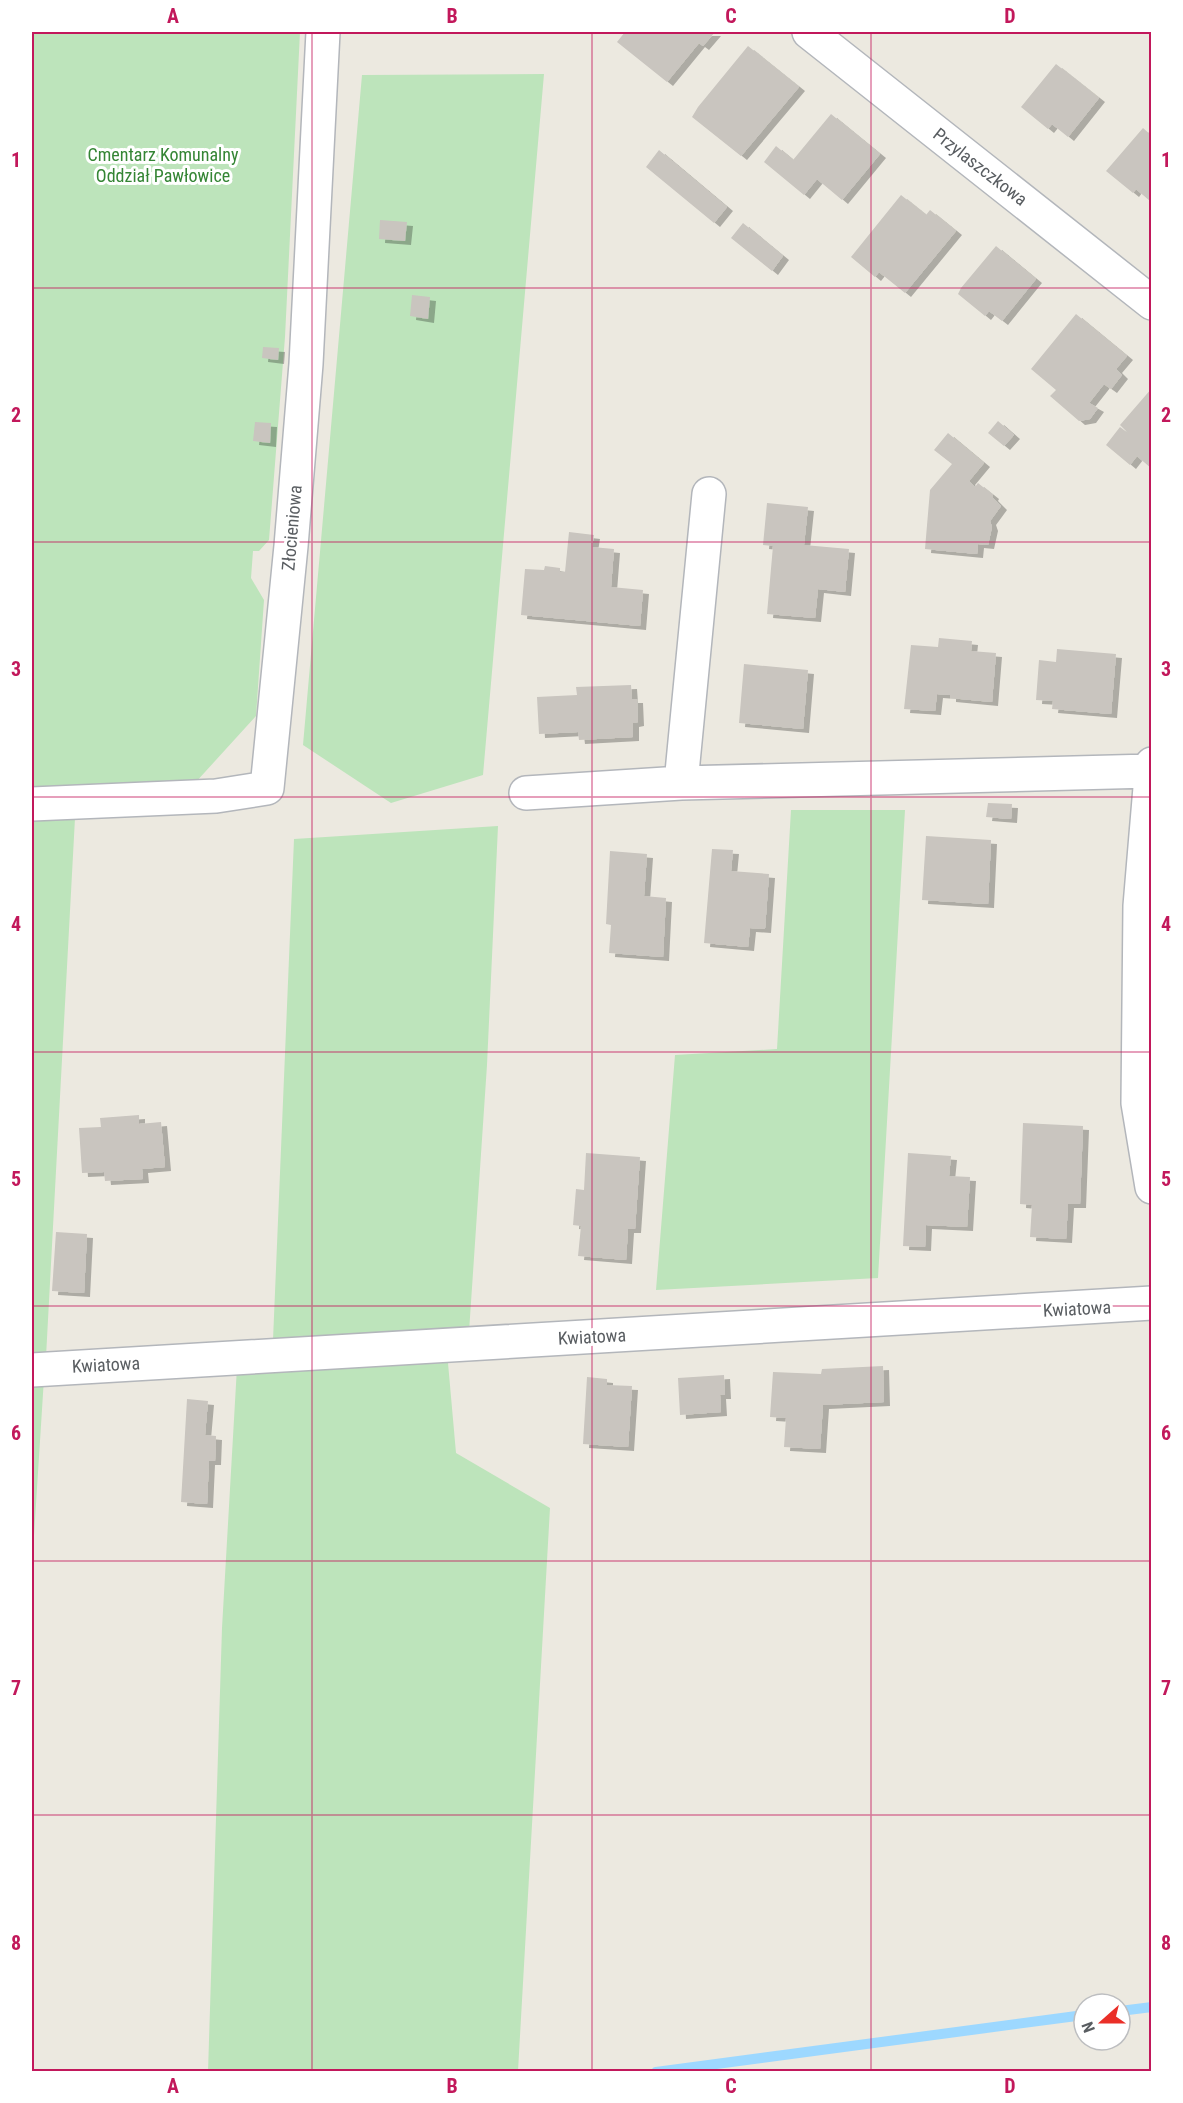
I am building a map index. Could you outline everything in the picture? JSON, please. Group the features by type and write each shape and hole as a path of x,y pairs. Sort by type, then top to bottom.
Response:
{"street":[{"name":"Złocieniowa","path":"32,804 216,796 267,788 306,364 323,32"},
{"name":"Przylaszczkowa","path":"809,32 1152,303"},
{"path":"681,783 709,494"},
{"path":"1152,764 1140,906 1138,1103 1152,1187"},
{"path":"526,793 681,783 1151,771"},
{"name":"Kwiatowa","path":"32,1370 1152,1304"}],"green space":[{"name":"Cmentarz Komunalny Oddział Pawłowice","path":"32,32 300,32 285,337 269,540 259,551 253,551 251,578 264,600 256,716 195,783 32,791"},
{"path":"544,74 483,775 391,803 303,745 362,75"},
{"path":"791,810 905,810 878,1278 656,1290 675,1055 777,1049"},
{"path":"75,818 46,1357 32,1357 32,820"},
{"path":"498,826 487,1065 469,1332 273,1340 294,839"},
{"path":"448,1363 456,1453 550,1508 518,2071 208,2072 222,1628 237,1367"},
{"path":"32,1378 44,1378 32,1567"}],"building":[{"path":"625,32 715,32 703,46 699,43 667,82 617,42"},
{"path":"748,46 799,87 741,156 692,117"},
{"path":"1056,64 1099,98 1068,137 1052,124 1048,129 1021,107"},
{"path":"831,114 880,154 842,200 817,179 804,195 764,162 776,146 793,160"},
{"path":"1143,128 1152,136 1152,200 1150,201 1136,189 1133,193 1106,171"},
{"path":"659,150 727,207 714,223 646,167"},
{"path":"901,195 926,215 930,210 956,231 905,293 879,272 875,277 851,257"},
{"path":"380,220 407,222 405,241 379,239"},
{"path":"743,223 783,256 772,271 731,238"},
{"path":"996,246 1036,279 1002,321 989,311 985,316 958,294"},
{"path":"412,295 430,297 428,319 410,316"},
{"path":"1076,314 1127,356 1116,369 1122,375 1111,389 1104,384 1089,403 1098,408 1090,419 1079,421 1050,396 1056,390 1031,369"},
{"path":"263,347 279,348 278,360 262,358"},
{"path":"1152,388 1152,469 1137,456 1130,465 1106,445 1120,427 1128,433 1120,425"},
{"path":"998,421 1014,435 1004,446 988,433"},
{"path":"255,422 271,423 270,443 253,441"},
{"path":"948,433 984,463 969,481 975,487 978,483 993,495 992,497 1001,506 990,521 992,527 988,545 978,544 977,554 925,549 930,490 952,464 934,450"},
{"path":"767,503 808,507 804,545 849,549 845,592 818,589 815,618 767,614 773,546 763,545"},
{"path":"569,532 594,535 592,547 614,549 611,587 643,590 640,626 521,615 525,569 544,570 545,566 560,568 560,572 565,572"},
{"path":"939,638 972,641 971,651 996,653 992,702 950,698 950,695 937,694 935,711 904,709 911,645 938,647"},
{"path":"1057,649 1116,654 1111,714 1052,709 1053,701 1036,700 1039,660 1056,662"},
{"path":"744,664 808,670 803,729 739,723"},
{"path":"631,685 632,699 637,699 638,722 633,723 633,737 579,740 578,732 539,734 537,697 577,695 576,687"},
{"path":"988,803 1012,804 1011,819 986,817"},
{"path":"926,836 991,840 988,904 922,900"},
{"path":"712,849 733,850 731,871 769,874 765,929 750,928 748,947 704,943"},
{"path":"610,851 647,854 644,896 666,898 663,957 609,953 611,925 606,924"},
{"path":"139,1115 139,1124 161,1122 165,1167 142,1169 143,1179 105,1181 104,1172 82,1173 79,1128 101,1127 100,1118"},
{"path":"1023,1123 1083,1126 1080,1204 1068,1204 1066,1239 1030,1237 1032,1205 1020,1204"},
{"path":"586,1153 640,1157 635,1229 628,1229 626,1260 578,1256 581,1226 573,1225 576,1189 584,1190"},
{"path":"908,1153 951,1156 949,1176 970,1177 967,1227 926,1225 925,1247 903,1246"},
{"path":"56,1232 87,1234 84,1293 52,1291"},
{"path":"883,1366 884,1402 823,1405 820,1449 784,1447 786,1418 770,1417 773,1372 821,1374 822,1369"},
{"path":"724,1375 725,1395 720,1395 721,1412 680,1415 678,1378"},
{"path":"587,1377 607,1379 607,1385 632,1386 628,1447 583,1444"},
{"path":"187,1399 208,1401 205,1435 216,1436 215,1461 209,1461 207,1504 181,1502"}],"waterway":[{"path":"1132,2010 1152,2007"},
{"path":"656,2072 1072,2017"}]}
